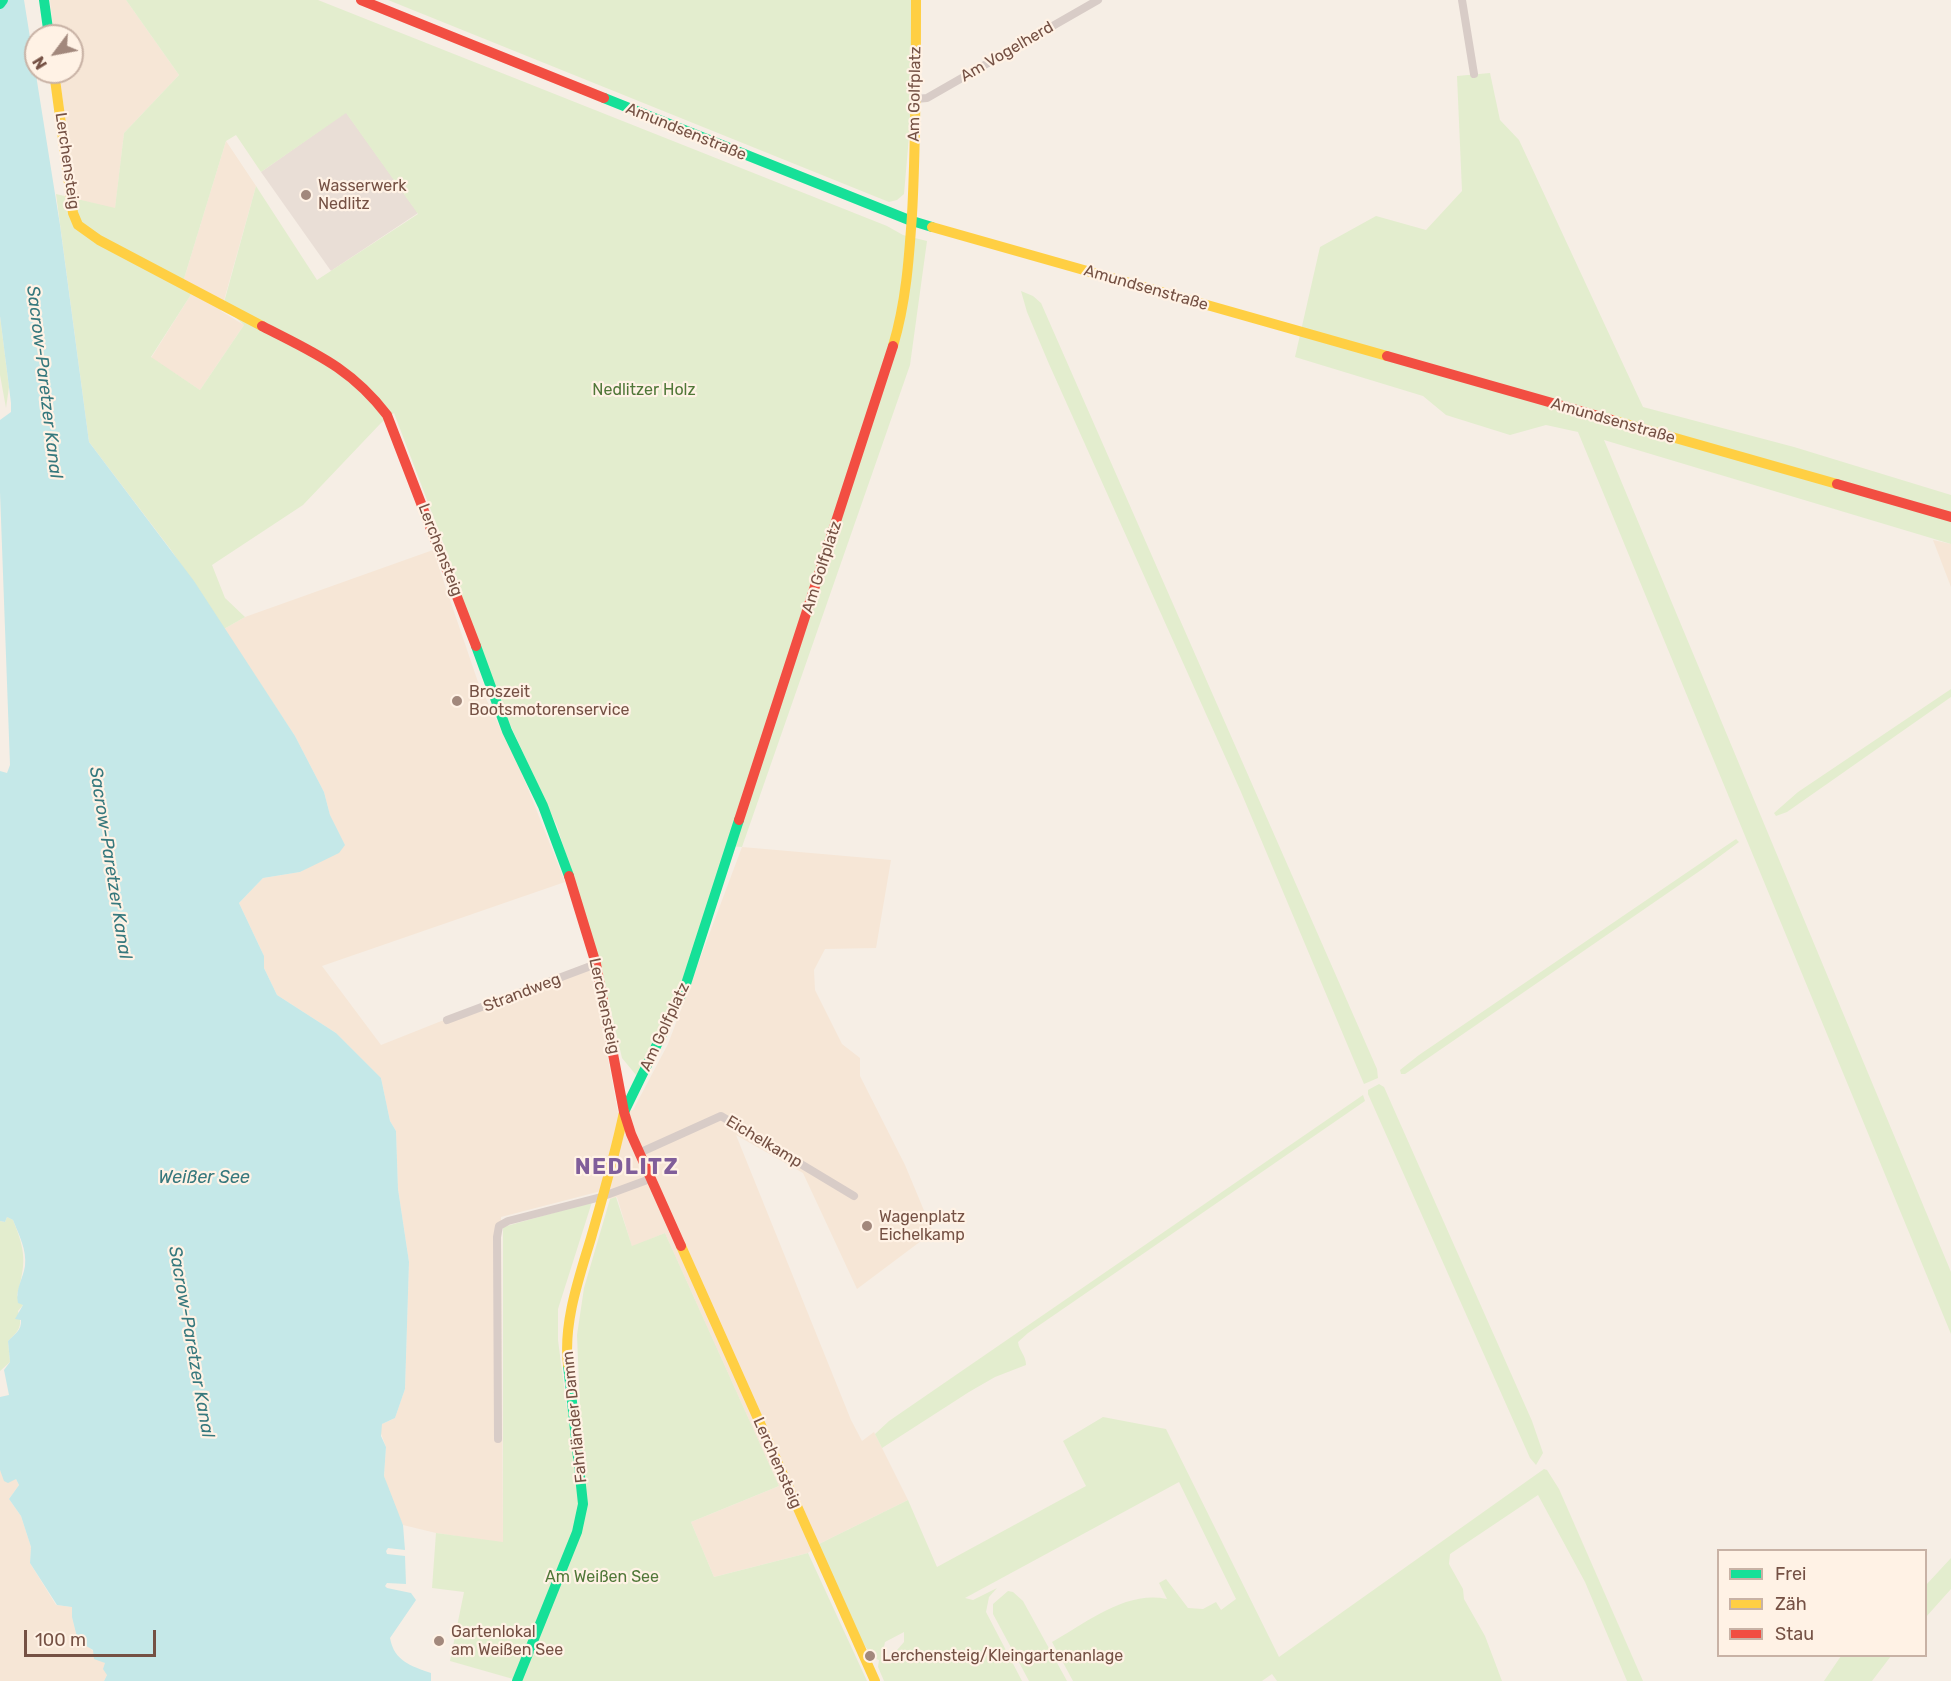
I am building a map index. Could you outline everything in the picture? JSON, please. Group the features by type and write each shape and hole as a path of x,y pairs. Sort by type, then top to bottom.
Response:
{"street":[{"path":"0,4 3,0"},
{"path":"44,0 47,24"},
{"name":"Amundsenstraße","path":"361,0 909,220 1951,517"},
{"name":"Am Golfplatz","path":"624,1112 685,987 902,317 909,268 909,220 916,99 916,0"},
{"name":"Am Vogelherd","path":"916,99 927,98 1098,0"},
{"path":"1462,0 1474,74"},
{"name":"Lerchensteig","path":"56,84 73,213 78,225 99,240 187,288 341,368 369,392 387,416 438,544 507,731 543,806 573,888 596,964 624,1112 639,1153 875,1681"},
{"name":"Strandweg","path":"447,1020 596,964"},
{"name":"Fahrländer Damm","path":"517,1681 577,1532 583,1504 566,1350 575,1292 616,1152 624,1112"},
{"name":"Eichelkamp","path":"639,1153 721,1116 854,1196"},
{"path":"498,1439 497,1237 499,1226 508,1221 601,1197 650,1179"}],"shaded area":[{"path":"50,0 126,0 179,75 124,133 115,209 76,199 61,84 84,84 84,24 53,24"},
{"path":"346,112 418,213 331,271 261,172"},
{"path":"226,141 256,186 221,311 244,325 200,390 151,358 192,293 183,282"},
{"path":"1933,540 1951,544 1951,587"},
{"path":"433,550 478,682 521,771 565,882 322,966 381,1045 590,962 618,1113 633,1110 668,1044 742,847 891,860 876,948 825,949 814,970 815,990 842,1044 860,1058 860,1076 905,1165 933,1232 857,1289 803,1173 736,1135 851,1420 862,1441 874,1432 908,1500 817,1545 808,1553 714,1577 691,1522 779,1486 665,1233 632,1247 617,1197 610,1199 605,1190 501,1217 503,1543 436,1533 403,1525 391,1500 384,1476 386,1447 380,1431 382,1424 395,1418 405,1389 409,1262 398,1189 396,1131 390,1121 381,1078 336,1033 277,995 264,968 264,956 239,903 263,878 300,872 345,845 330,815 324,792 295,736 224,629 245,617"},
{"path":"0,1470 16,1479 19,1485 9,1499 21,1516 31,1547 30,1563 56,1605 73,1607 72,1617 78,1641 86,1644 105,1663 107,1675 104,1681 0,1681"}],"green space":[{"name":"Nedlitzer Holz","path":"126,0 318,0 887,226 903,235 927,241 910,365 742,847 728,846 687,972 641,1072 636,1075 622,1058 600,964 557,826 483,666 443,542 394,413 381,423 303,505 212,565 225,598 245,617 224,629 171,550 89,442 56,194 115,208 124,133 179,75","holes":["346,113 418,214 317,280 256,186 223,306 244,325 200,390 151,357 192,293 183,282 226,141 236,135 261,172"]},
{"path":"388,0 913,0 910,125 904,194 897,200 889,202"},
{"path":"1490,73 1500,120 1519,140 1643,407 1794,447 1951,495 1951,544 1604,440 1951,1272 1951,1334 1578,432 1546,425 1510,435 1446,415 1423,396 1295,357 1320,247 1376,216 1426,230 1462,191 1457,76"},
{"path":"1021,291 1033,296 1041,303 1377,1069 1378,1078 1364,1084 1241,792 1049,364 1027,312"},
{"path":"0,316 9,387 6,408 0,375"},
{"path":"1951,689 1951,697 1787,812 1776,816 1774,813 1798,792"},
{"path":"1736,839 1739,842 1704,868 1405,1074 1401,1074 1400,1070 1419,1055"},
{"path":"1379,1084 1384,1087 1532,1421 1543,1453 1536,1465 1530,1458 1368,1094 1368,1090"},
{"path":"1363,1095 1365,1101 1028,1333 1018,1342 1026,1365 995,1377 882,1448 875,1434 889,1421"},
{"name":"Am Weißen See","path":"616,1197 632,1246 665,1233 779,1486 691,1522 714,1577 808,1553 867,1681 520,1681 450,1661 464,1592 432,1588 436,1533 503,1542 503,1227 592,1202 558,1309 558,1340 567,1410 580,1408 577,1335 584,1288 610,1199"},
{"path":"7,1217 13,1220 22,1249 23,1266 17,1295 23,1305 18,1311 19,1328 8,1341 10,1362 0,1371 0,1221 5,1222"},
{"path":"1103,1417 1166,1429 1279,1657 1544,1469 1547,1470 1559,1489 1643,1681 1627,1681 1585,1582 1538,1495 1450,1554 1449,1564 1463,1589 1464,1599 1485,1636 1502,1681 1277,1681 1272,1674 1262,1681 1073,1681 1052,1642 1107,1610 1122,1604 1152,1597 1167,1599 1159,1583 1166,1579 1188,1608 1203,1609 1216,1602 1221,1610 1236,1599 1179,1482 965,1598 973,1600 997,1588 989,1597 986,1612 1022,1681 884,1681 878,1667 879,1660 873,1658 863,1643 817,1545 908,1500 937,1567 1086,1486 1063,1441","holes":["904,1632 904,1642 891,1657 881,1661 885,1642"]},
{"path":"1951,1558 1951,1589 1927,1616 1927,1584"},
{"path":"1008,1591 1013,1592 1023,1601 1067,1681 1029,1681 993,1614 993,1604"},
{"path":"1840,1657 1890,1657 1872,1681 1824,1681"}],"water":[{"name":"Weißer See","path":"0,0 24,0 28,24 24,24 24,84 37,84 60,225 89,442 194,581 295,736 324,792 330,815 345,845 339,853 300,872 263,878 239,903 264,956 264,968 277,995 336,1033 381,1078 390,1121 396,1131 398,1189 409,1262 405,1389 395,1418 382,1424 381,1436 386,1447 384,1476 403,1525 405,1550 388,1548 386,1551 387,1554 405,1556 406,1584 387,1583 385,1586 411,1593 416,1600 390,1638 399,1657 410,1665 431,1673 431,1681 104,1681 107,1675 103,1669 105,1663 94,1659 93,1650 78,1641 72,1607 57,1605 30,1563 31,1547 21,1516 9,1499 19,1485 16,1479 8,1483 4,1481 0,1470 0,1397 9,1395 4,1370 10,1362 8,1341 21,1324 21,1320 15,1319 23,1305 18,1303 18,1293 24,1271 25,1254 13,1220 7,1217 5,1222 0,1221 0,771 7,773 10,765 0,492 0,420 11,412 11,403 0,316"}],"traffic: fast":[{"path":"0,4 3,0"},
{"path":"44,0 47,24"},
{"path":"604,98 909,220 932,227"},
{"path":"476,646 507,731 543,806 569,876"},
{"path":"624,1112 685,987 739,820"},
{"path":"517,1681 577,1532 583,1504 568,1365"}],"traffic: slow":[{"path":"893,346 904,297 912,215 916,0"},
{"path":"56,84 73,213 78,225 99,240 262,326"},
{"path":"932,227 1387,356"},
{"path":"1612,420 1837,484"},
{"path":"568,1365 568,1333 573,1301 609,1175 624,1112"},
{"path":"681,1246 875,1681"}],"traffic: jam":[{"path":"361,0 604,98"},
{"path":"262,326 315,353 345,373 387,415 476,646"},
{"path":"739,820 893,346"},
{"path":"1387,356 1612,420"},
{"path":"1837,484 1951,517"},
{"path":"569,876 596,964 624,1112 631,1134 681,1246"}],"place":[{"name":"Wasserwerk Nedlitz","path":"306,195"},
{"name":"Broszeit Bootsmotorenservice","path":"457,701"},
{"name":"Wagenplatz Eichelkamp","path":"867,1226"},
{"name":"Gartenlokal am Weißen See","path":"439,1641"},
{"name":"Lerchensteig/Kleingartenanlage","path":"870,1656"}],"district":[{"name":"NEDLITZ","path":"627,1168"}],"water label":[{"name":"Sacrow-Paretzer Kanal","path":"44,382"},
{"name":"Sacrow-Paretzer Kanal","path":"110,863"},
{"name":"Sacrow-Paretzer Kanal","path":"191,1342"}]}
